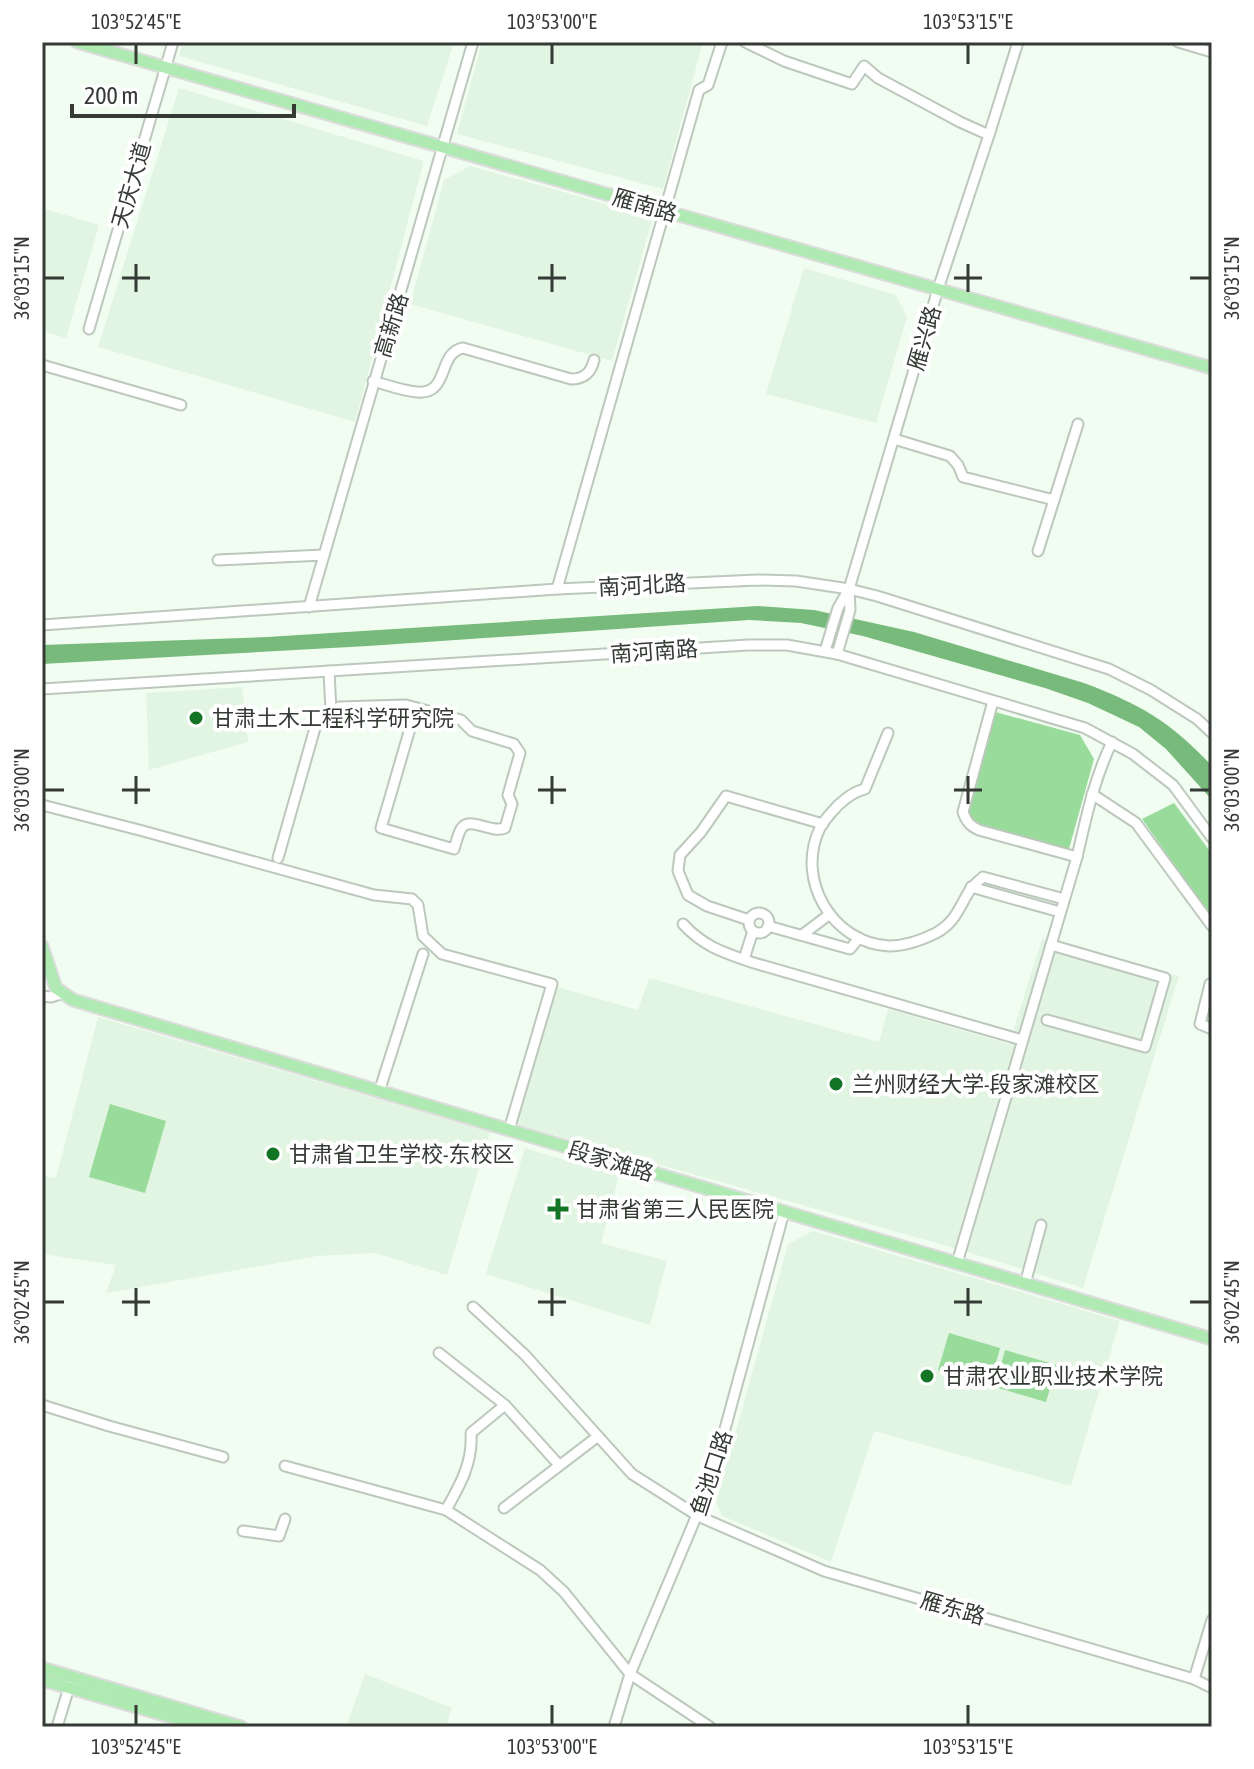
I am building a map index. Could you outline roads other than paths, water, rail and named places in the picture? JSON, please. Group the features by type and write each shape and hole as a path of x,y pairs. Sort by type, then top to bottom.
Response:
{"main road":[{"name":"雁南路","path":"77,42 1212,368"},
{"path":"42,946 56,988 63,993"},
{"name":"段家滩路","path":"63,993 73,1000 1212,1339"},
{"path":"42,1668 70,1683 207,1727"},
{"path":"42,1680 70,1683 241,1727"}],"street":[{"name":"天庆大道","path":"89,329 173,42"},
{"name":"高新路","path":"309,607 473,42"},
{"path":"557,589 699,90 708,85 722,42"},
{"path":"745,42 784,61 852,84 864,66 878,78 989,135"},
{"name":"雁兴路","path":"849,589 938,289 1018,42"},
{"path":"1178,42 1212,52"},
{"path":"373,381 414,392 430,390 442,377 449,355 463,348 571,379 589,373 594,360"},
{"path":"42,365 181,405"},
{"path":"1038,551 1078,424"},
{"path":"894,439 950,456 963,477 1054,500"},
{"path":"218,560 324,555"},
{"name":"南河北路","path":"42,625 557,589 796,581 849,589 1109,669 1162,697 1197,719 1212,733"},
{"path":"825,651 838,608 849,589"},
{"path":"837,654 850,610 849,589"},
{"name":"南河南路","path":"42,689 787,645 837,654 1085,728 1133,754 1173,785 1212,838"},
{"path":"329,671 331,711"},
{"path":"993,701 963,812 965,818 973,828 1077,857"},
{"path":"278,858 317,721 339,707 406,705 461,720 472,731 517,746 519,757 508,795 511,810 505,828 497,831 465,824 454,849 381,828 416,708"},
{"path":"888,733 865,789 836,806 823,824 812,853 813,880 823,905 840,926 859,938 889,946 916,942 940,931 959,912 971,887 983,877 1064,899"},
{"path":"957,1263 1077,857 1092,794 1112,742"},
{"path":"1092,794 1136,823 1212,926"},
{"path":"749,920 707,906 688,895 677,863 684,848 701,832 726,796 823,824"},
{"path":"42,805 374,895 412,899 418,905 423,936 442,954 552,984 509,1130"},
{"path":"971,887 1060,912"},
{"path":"755,913 761,913 768,920 768,926 762,932 753,931 749,920 755,913"},
{"path":"802,935 830,914"},
{"path":"683,924 711,948 1022,1040"},
{"path":"768,926 850,949 859,938"},
{"path":"744,959 753,931"},
{"path":"1047,1020 1145,1047 1165,978 1051,945"},
{"path":"379,1092 423,954"},
{"path":"1212,984 1200,1024 1212,1029"},
{"path":"42,996 63,993"},
{"name":"鱼池口路","path":"614,1727 630,1674 710,1484 784,1212"},
{"path":"1025,1284 1041,1225"},
{"path":"473,1307 525,1355 632,1474 698,1516"},
{"path":"439,1353 505,1405 559,1465"},
{"path":"42,1405 223,1457"},
{"path":"446,1510 464,1479 472,1449 471,1433 505,1405"},
{"path":"504,1508 597,1437"},
{"path":"285,1466 446,1510 540,1570 564,1592 630,1674 710,1727"},
{"name":"雁东路","path":"698,1516 824,1571 1194,1679 1212,1688"},
{"path":"243,1531 279,1536 285,1519"},
{"path":"1194,1679 1212,1620"},
{"path":"57,1727 70,1683"}],"place":[{"name":"甘肃土木工程科学研究院","path":"196,718"},
{"name":"兰州财经大学-段家滩校区","path":"836,1084"},
{"name":"甘肃省卫生学校-东校区","path":"273,1154"},
{"name":"甘肃省第三人民医院","path":"558,1209"},
{"name":"甘肃农业职业技术学院","path":"927,1376"}]}
